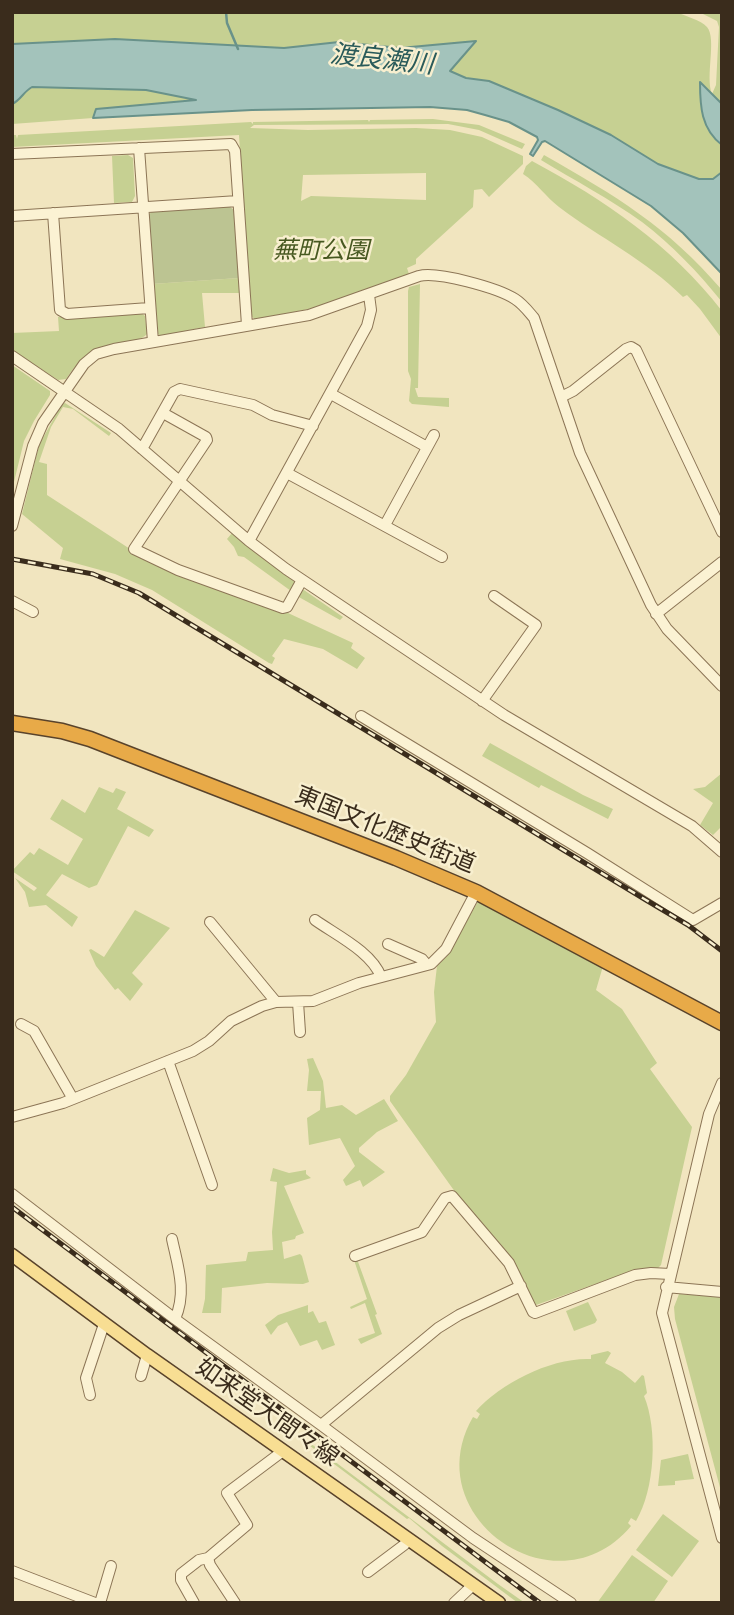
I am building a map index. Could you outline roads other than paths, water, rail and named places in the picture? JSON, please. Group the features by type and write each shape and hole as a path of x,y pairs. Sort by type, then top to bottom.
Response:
{"highway":[{"name":"東国文化歴史街道","path":"12,723 62,731 101,743 396,858 476,892 722,1023"}],"main road":[{"name":"如来堂大間々線","path":"12,1255 147,1355 499,1603"}],"street":[{"path":"12,154 231,144 235,150 247,326"},
{"path":"139,148 153,342"},
{"path":"12,216 238,201"},
{"path":"53,213 60,310 67,314 149,308"},
{"path":"12,526 17,498 38,433 64,390 84,364 96,354 309,315 427,274 482,286 507,294 520,302 534,318 591,477 656,614 722,686"},
{"path":"249,541 367,326 371,310 369,295"},
{"path":"561,397 573,391 628,347 636,350 722,531"},
{"path":"12,356 64,390 142,449 249,541 302,580 482,701 692,826 722,852"},
{"path":"142,449 174,392 180,388 253,405 272,415 313,426"},
{"path":"331,394 427,447"},
{"path":"163,413 206,440 134,549 178,570 283,608 287,607 302,580"},
{"path":"385,525 434,436"},
{"path":"287,473 442,556"},
{"path":"656,614 722,562"},
{"path":"482,701 536,625 494,596"},
{"path":"12,601 33,612"},
{"path":"361,716 693,920 722,903"},
{"path":"12,1116 44,1110 198,1049 239,1016 276,1002 319,999 350,986 436,961 476,892"},
{"path":"315,920 363,954 376,967 381,977"},
{"path":"210,922 276,1002"},
{"path":"388,944 422,959 427,965"},
{"path":"298,1002 300,1032"},
{"path":"21,1024 34,1031 73,1099"},
{"path":"168,1061 212,1185"},
{"path":"722,1083 710,1112 666,1287 663,1318 722,1538"},
{"path":"12,1194 175,1319 473,1538 571,1603"},
{"path":"355,1256 422,1232 445,1198 452,1196 509,1263 535,1313 635,1275 670,1274"},
{"path":"172,1239 182,1287 175,1319"},
{"path":"321,1424 438,1328 459,1315 521,1286"},
{"path":"666,1287 722,1292"},
{"path":"90,1395 86,1378 104,1324"},
{"path":"141,1376 147,1355"},
{"path":"194,1603 181,1580 181,1574 199,1560 208,1558 247,1525 226,1493 283,1451"},
{"path":"368,1572 409,1539"},
{"path":"208,1558 235,1603"},
{"path":"12,1571 96,1603 111,1566"},
{"path":"454,1603 473,1585"}],"water":[{"name":"渡良瀬川","path":"115,39 284,48 339,42 400,48 476,41 450,71 466,78 489,81 558,110 611,135 658,164 699,179 713,179 722,172 722,274 683,233 651,206 545,141 533,156 530,154 537,137 509,122 467,110 430,107 252,110 93,118 96,109 196,100 146,90 32,87 12,104 12,44"},
{"path":"700,82 722,104 722,145 706,124 701,108"}],"waterway":[{"path":"226,12 227,23 238,49"}],"railway":[{"path":"12,559 93,574 139,593 688,925 722,951"},
{"path":"12,1207 540,1603"}],"park label":[{"name":"蕪町公園","path":"321,251"}]}
